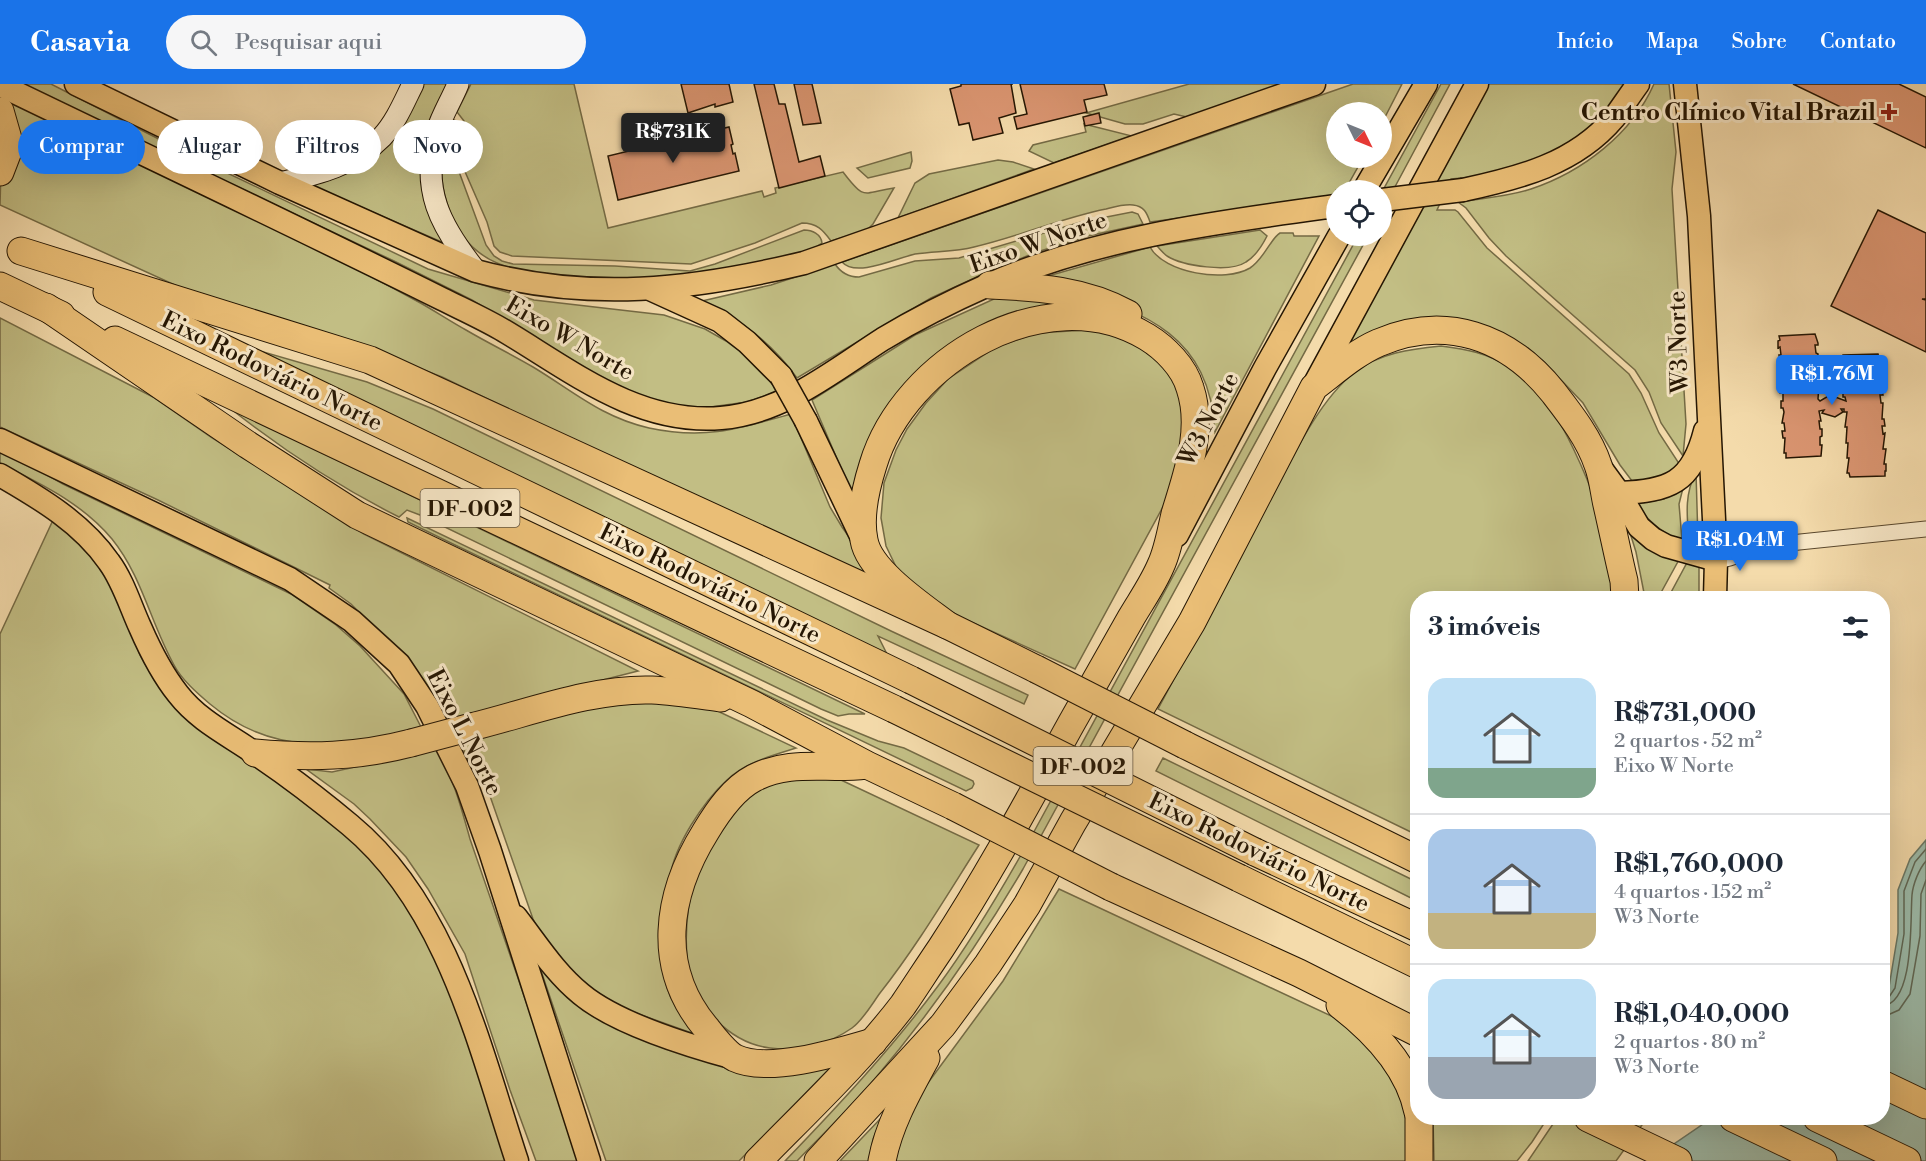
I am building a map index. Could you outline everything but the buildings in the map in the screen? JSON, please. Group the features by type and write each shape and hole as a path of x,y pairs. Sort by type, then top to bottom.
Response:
{"highway":[{"path":"0,111 10,146 0,172"},
{"path":"10,246 370,360 947,625 1410,855"},
{"name":"Eixo Rodoviário Norte","path":"10,246 911,680 1255,852 1410,924"},
{"path":"759,1161 874,1041 906,1000 972,900 1161,565 1193,451 1196,415 1190,387 1175,361 1139,321 1091,298 1064,291 1042,287 990,285"},
{"name":"Eixo Rodoviário Norte","path":"0,286 894,709 1410,961"},
{"path":"45,307 248,446 357,515 752,704 867,765 1111,887 1299,973 1410,1029"},
{"path":"947,625 902,591 878,568 864,542 864,508 875,457 888,429 909,398 955,356 986,337 1025,322 1050,318 1097,319 1133,329 1159,344"},
{"path":"818,1161 943,1025 988,964 1027,905 1073,822 1192,622 1314,387 1378,344 1424,331 1464,332 1495,343 1524,362 1567,410 1591,446 1599,466 1624,581 1624,591"},
{"path":"255,753 298,757 332,756 386,749 594,696 651,690 752,704"},
{"path":"867,765 836,768 821,765 790,766 769,771 751,779 731,795 712,819 691,858 674,908 671,930 673,962 686,999 697,1017 734,1058 756,1063 806,1060 874,1041"},
{"path":"1299,973 1350,1012 1374,1034 1410,1087"},
{"path":"882,1161 900,1107 943,1025"},
{"path":"1890,1088 1926,1105"},
{"path":"1419,1125 1419,1161"},
{"path":"1603,1125 1678,1161"},
{"path":"1748,1125 1823,1161"},
{"path":"1832,1125 1907,1161"}],"main road":[{"name":"Eixo W Norte","path":"76,84 280,183 476,271 506,279 605,291 652,290 753,274 804,263 1314,84"},
{"path":"280,183 345,164 367,150 383,136 413,84"},
{"path":"458,84 438,128 431,156 431,180 434,202 443,224 454,244 476,271"},
{"path":"1370,180 1426,84"},
{"path":"1314,387 1476,84"},
{"path":"1392,199 1463,190 1508,180 1544,168 1584,146 1613,118 1638,84"},
{"name":"W3 Norte","path":"1685,84 1700,216 1716,560 1715,591"},
{"name":"Eixo W Norte","path":"0,85 498,327 590,385 638,406 675,417 721,418 769,407 802,392 888,336 990,285 1063,257 1150,234 1326,207"},
{"name":"W3 Norte","path":"1161,565 1265,368 1333,246"},
{"path":"652,290 720,321 747,342 781,376 806,421 864,542"},
{"path":"1619,493 1665,488 1686,472 1697,458 1708,420"},
{"name":"Eixo L Norte","path":"0,440 290,579 324,600 377,642 399,664 427,706 462,776 490,851 589,1161"},
{"path":"1599,466 1619,493 1639,527 1653,539 1666,546 1716,560"},
{"path":"0,475 50,505 94,544 114,569 162,671 179,695 199,715 226,736 255,753 309,793 372,844 389,864 424,913 440,943 463,998 517,1161"},
{"path":"506,904 557,971 584,996 625,1020 694,1047 734,1058"}],"street":[{"path":"1716,560 1726,560 1752,547 1926,529"},
{"path":"1714,530 1752,547"}],"shaded area":[{"path":"20,84 51,84 122,120 96,120"},
{"path":"423,84 447,84 433,120 393,120 393,174 433,174 444,243 303,182 327,178 331,174 381,174 381,125"},
{"path":"471,84 574,84 608,228 762,191 764,197 776,193 775,188 843,172 860,191 865,193 894,188 873,224 867,230 831,241 819,228 812,224 802,223 755,243 691,264 512,256 500,252 494,246 487,222 466,174 483,174 483,120 463,120 457,112"},
{"path":"1189,84 1284,84 1191,118 1174,114 1143,124 1125,124 1086,113"},
{"path":"1353,84 1402,84 1392,104 1326,102 1326,168 1357,168 1351,180 1326,180 1326,198 1150,222 1142,208 1123,205 1073,217 967,249 915,254 867,268 848,266 842,262"},
{"path":"1441,84 1450,84 1392,192 1392,180 1389,180"},
{"path":"1487,84 1626,84 1604,114 1578,138 1548,157 1484,176 1451,179 1437,210 1458,212 1487,248 1629,374 1641,393 1659,433 1680,465 1678,469 1640,485 1632,481 1583,403 1543,361 1528,348 1476,325 1332,368"},
{"path":"1654,84 1669,84 1676,152 1672,189 1686,424 1683,456 1661,423 1649,392 1635,370 1506,256 1466,208 1458,202 1522,192 1569,172 1587,161 1619,135 1633,119"},
{"path":"3,99 48,120 18,120 18,174 145,174 145,165 157,171 157,174 164,174 211,196 365,273 525,362 616,417 649,428 705,433 738,428 791,414 830,507 888,592 442,377 372,350 177,286 0,205"},
{"path":"1084,124 1132,136 1054,163 1029,151 1033,145 1086,132"},
{"path":"145,132 157,138 157,149 145,143"},
{"path":"911,152 910,168 868,178 857,168"},
{"path":"998,160 1034,169 898,218 915,183 929,174"},
{"path":"210,174 229,174 428,269 534,300 664,315 705,329 754,362 778,391 747,402 703,408 670,406 630,396 472,300"},
{"path":"441,174 460,174 486,245 494,256 513,264 615,266 690,271 715,264 804,230 816,233 822,243 803,253 777,260 641,282 538,274 500,264 483,255 468,243 456,226"},
{"path":"1132,212 1138,214 1143,224 1088,236 1034,253 979,276 931,298 797,378 766,343 743,324 702,301 771,285 835,264 845,274 859,277 915,261 959,258 1081,222"},
{"path":"1260,230 1267,236 1256,254 1246,262 1229,267 1206,267 1184,263 1167,256 1157,246"},
{"path":"1280,233 1293,233 1294,236 1319,236 1215,432 1209,395 1197,366 1180,343 1158,325 1132,311 1041,278 1150,247 1157,256 1181,269 1211,275 1226,275 1250,268"},
{"path":"1353,246 1363,246 1006,897 971,952 894,1056 845,1112 797,1161 785,1161 884,1054 951,969 1030,839"},
{"path":"996,298 1081,304 1024,312 995,320 958,340 857,506 812,400 915,335"},
{"path":"0,318 153,397 211,437 364,534 638,671 469,714 627,699 709,707 796,748 751,764 727,780 699,812 677,852 669,884 664,959 665,978 675,1006 700,1036 619,1007 575,981 542,939 483,776 469,761 449,718 409,662 351,604 329,588 330,585 158,500 0,427"},
{"path":"1087,330 1118,333 1164,361 1189,408 1171,492 1075,669 947,611 900,575 886,546 881,518 884,483 896,450 907,429 926,403 948,379 996,347 1037,333"},
{"path":"1441,346 1477,352 1502,363 1535,388 1565,431 1582,468 1601,518 1617,591 1410,591 1410,832 1158,709 1315,418 1341,385 1355,372 1375,360 1407,351"},
{"path":"250,348 367,382 433,409 1028,695 1024,704 878,636 888,656"},
{"path":"231,409 865,714 838,716 821,709 420,515 407,510 399,517 312,467"},
{"path":"0,448 63,484 291,594 336,625 360,646 404,694 421,727 365,740 312,744 286,741 260,734 235,722 210,704 177,671 139,584 112,539 88,515 74,505 46,487 0,463"},
{"path":"1696,472 1698,541 1689,542 1688,497"},
{"path":"1684,484 1679,504 1682,540 1656,526 1636,504 1664,499"},
{"path":"54,518 80,541 115,590 140,655 155,681 276,780 324,813 388,875 442,969 509,1161 0,1161 0,634"},
{"path":"407,518 827,720 878,741 904,748 973,781 974,784 966,791 455,545 408,522"},
{"path":"1626,520 1681,556 1662,591 1644,591 1636,552"},
{"path":"1689,559 1699,562 1699,591 1672,591"},
{"path":"435,748 456,792 470,839 581,1161 536,1161 465,954 428,889 406,857 370,819 354,804 306,769 332,772"},
{"path":"1163,758 1410,879 1410,898 1156,771"},
{"path":"786,775 827,776 841,780 979,845 919,939 860,1021 843,1034 823,1043 802,1048 781,1049 755,1045 741,1039 716,1020 698,995 692,981 688,966 686,937 691,892 699,863 711,838 743,797"},
{"path":"1059,889 1342,1021 1369,1041 1405,1101 1409,1161 895,1161 902,1131 922,1091 1003,981"},
{"path":"538,962 557,985 779,1074 800,1074 833,1065 739,1161 606,1161"},
{"path":"883,1116 873,1139 869,1161 840,1161"},
{"path":"1433,1125 1543,1125 1517,1161 1434,1161"},
{"path":"1552,1125 1642,1125 1616,1161 1528,1161"}],"water":[{"path":"1926,840 1926,1161 1649,1161 1702,1125 1890,1125 1890,981 1898,933 1898,890 1910,859"}],"place":[{"name":"Centro Clínico Vital Brazil","path":"1889,112"}]}
